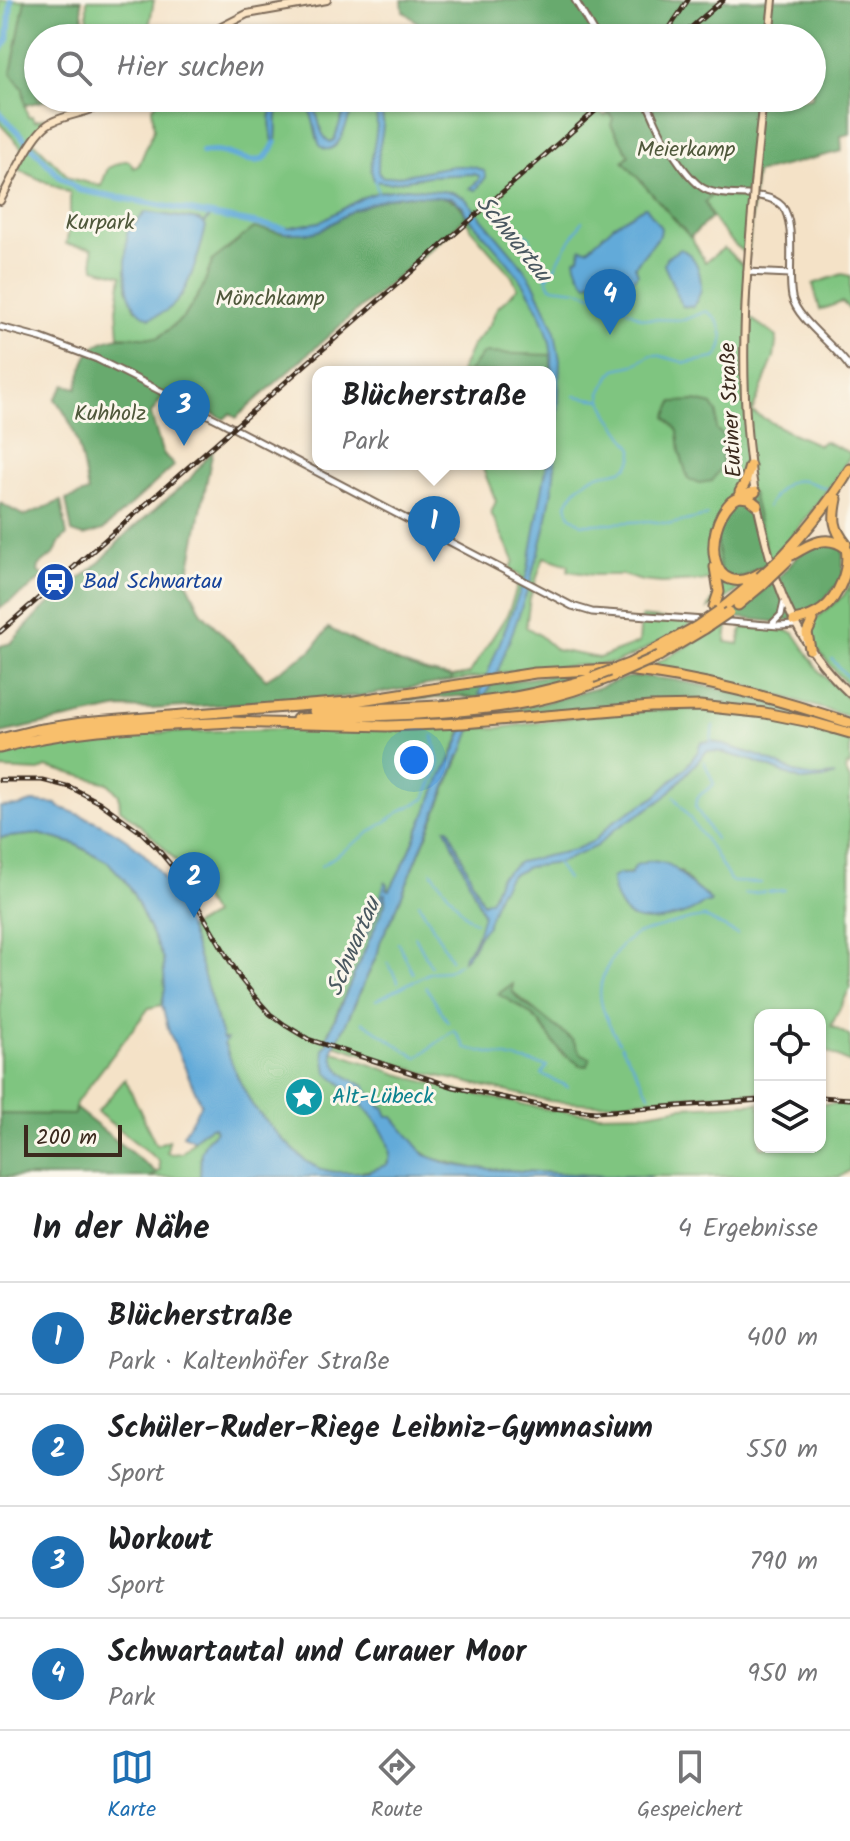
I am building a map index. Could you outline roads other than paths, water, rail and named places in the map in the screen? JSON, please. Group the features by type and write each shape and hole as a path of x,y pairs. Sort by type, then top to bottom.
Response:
{"highway":[{"path":"750,466 740,494 717,526 713,550 716,565 724,576 734,581 761,578"},
{"path":"786,555 828,503 850,469"},
{"path":"0,748 49,736 105,728 420,714 485,708 551,697 616,675 700,628 813,532 850,480"},
{"path":"721,610 712,536 723,510 740,494 754,490"},
{"path":"740,494 757,505"},
{"path":"837,499 835,526 850,550"},
{"path":"786,555 827,540 846,548 849,560 838,594 822,610 794,623"},
{"path":"810,649 808,627 840,595 850,573"},
{"path":"794,623 813,620"},
{"path":"182,716 471,703 535,693 592,678 656,654"},
{"path":"0,739 82,723 348,702 535,673 592,669 639,671 717,684 850,723"},
{"path":"230,722 387,726 476,723 650,707 700,706 778,715 850,733"}],"main road":[{"path":"227,24 247,14 327,0"},
{"path":"770,24 773,0"},
{"path":"0,201 39,132 51,122 86,112"},
{"name":"Eutiner Straße","path":"762,112 747,272 745,408 750,466 773,572 784,602 810,649 850,694"}],"street":[{"path":"576,0 589,24"},
{"path":"651,112 662,136 701,187 713,192 769,198 784,209 789,221 790,274 796,308 850,368"},
{"path":"747,272 790,274"},
{"path":"0,327 84,353 572,606 592,612 764,625 794,623"},
{"path":"773,623 781,615 784,602"},
{"path":"764,625 794,623"}],"water":[{"path":"278,112 274,148 270,126 271,113"},
{"path":"310,112 316,112 323,134 330,142 334,140 344,112 352,112 339,141 331,149 325,149 319,143"},
{"path":"375,112 381,112 378,172 382,177 461,166 484,171 486,177 476,190 470,188 479,180 479,176 474,174 429,176 389,183 375,181 371,166"},
{"path":"406,188 452,192 465,198 524,268 554,327 560,360 556,454 556,366 552,366 545,324 516,273 465,213 463,206 452,198 409,195 386,198 353,210 321,230 310,233 285,233 279,229 319,222 378,192"},
{"path":"644,207 661,228 660,235 635,266 638,274 620,288 596,291 592,281 587,284 577,269 575,259 579,257 581,248 588,249 614,225"},
{"path":"146,212 203,223 211,216 204,224 199,254 182,293 169,309 150,318 133,303 126,281 127,232"},
{"path":"680,249 694,259 700,276 701,290 693,307 682,306 664,265 666,258"},
{"path":"546,470 554,470 545,528 531,580 497,673 486,694 479,695 527,574"},
{"path":"469,718 475,718 462,754 378,952 335,1043 334,1059 349,1078 366,1086 388,1116 392,1116 425,1155 449,1164 473,1168 651,1177 200,1177 201,1152 216,1131 210,1127 194,1140 183,1135 201,1104 169,1032 162,1005 165,989 163,959 134,895 108,862 75,844 39,834 0,838 0,807 32,802 57,804 108,828 135,846 153,864 181,910 223,1039 227,1039 224,1043 252,1105 307,1162 334,1172 368,1172 388,1164 390,1152 386,1139 370,1113 327,1072 323,1049 385,904 386,893 364,936 385,882 390,890"},
{"path":"712,741 762,757 799,774 814,777 835,775 803,781 753,761 707,751 666,796 614,830 597,846 559,863 528,867 510,876 498,894 487,926 463,960 477,935 483,914 446,828 449,828 483,903 491,899 500,877 519,862 574,850 594,841 614,821 655,797 686,767 700,744"},
{"path":"649,861 676,869 711,901 669,918 648,921 631,917 617,900 612,878 619,874 630,875 636,865"}],"waterway":[{"name":"Schwartau","path":"0,51 8,39 11,0"},
{"name":"Schwartau","path":"0,113 60,177 79,190 285,229"},
{"path":"202,152 224,152 256,161 263,159 275,143"},
{"path":"376,180 378,192"},
{"path":"582,221 547,278 551,287 578,290 620,305 641,318 684,320 707,311 717,321 723,339 715,358 686,363 651,355 611,374 601,393 602,400 633,449 632,458 626,468 595,476 578,487 567,504 570,516 582,524 649,521 671,524 707,516"},
{"path":"512,228 530,239 547,278"},
{"path":"575,396 600,400"},
{"path":"767,507 780,489 792,481 799,480 827,489"},
{"path":"832,659 850,680"},
{"path":"711,741 713,726"},
{"path":"321,866 404,809 425,799 439,766 433,736"},
{"path":"704,761 714,784 700,795 695,806 715,839"},
{"path":"674,796 730,880 761,883"},
{"path":"556,863 567,879"},
{"path":"431,871 466,916 475,922"},
{"path":"768,892 785,890"},
{"path":"744,894 764,892"},
{"path":"419,903 451,959"},
{"path":"624,943 636,934 704,917 737,934"},
{"path":"415,936 431,966"},
{"path":"398,943 413,973"},
{"path":"619,1042 605,1015 600,992 606,970 622,945"},
{"path":"388,963 398,982"},
{"path":"376,1000 431,972 448,971 460,963"},
{"path":"426,987 448,1022"},
{"path":"363,1022 417,1058 454,1030 466,1048 547,1066 542,1074 568,1087"},
{"path":"621,1045 650,1095"}],"railway":[{"path":"672,24 688,0"},
{"path":"695,24 723,0"},
{"path":"0,632 594,112"},
{"path":"0,780 42,780 70,787 99,802 142,833 180,876 240,978 255,997 270,1014 308,1039 454,1087 552,1108 596,1112 754,1100"},
{"path":"826,1097 850,1099"}],"place":[{"name":"Schwartautal und Curauer Moor","path":"610,335"},
{"name":"Workout","path":"184,446"},
{"name":"Blücherstraße","path":"434,562"},
{"name":"Bad Schwartau","path":"55,582"},
{"name":"Schüler-Ruder-Riege Leibniz-Gymnasium","path":"194,918"},
{"name":"Alt-Lübeck","path":"304,1097"}],"park label":[{"name":"Meierkamp","path":"686,150"},
{"name":"Kurpark","path":"100,223"},
{"name":"Mönchkamp","path":"270,299"},
{"name":"Kuhholz","path":"110,414"}]}
